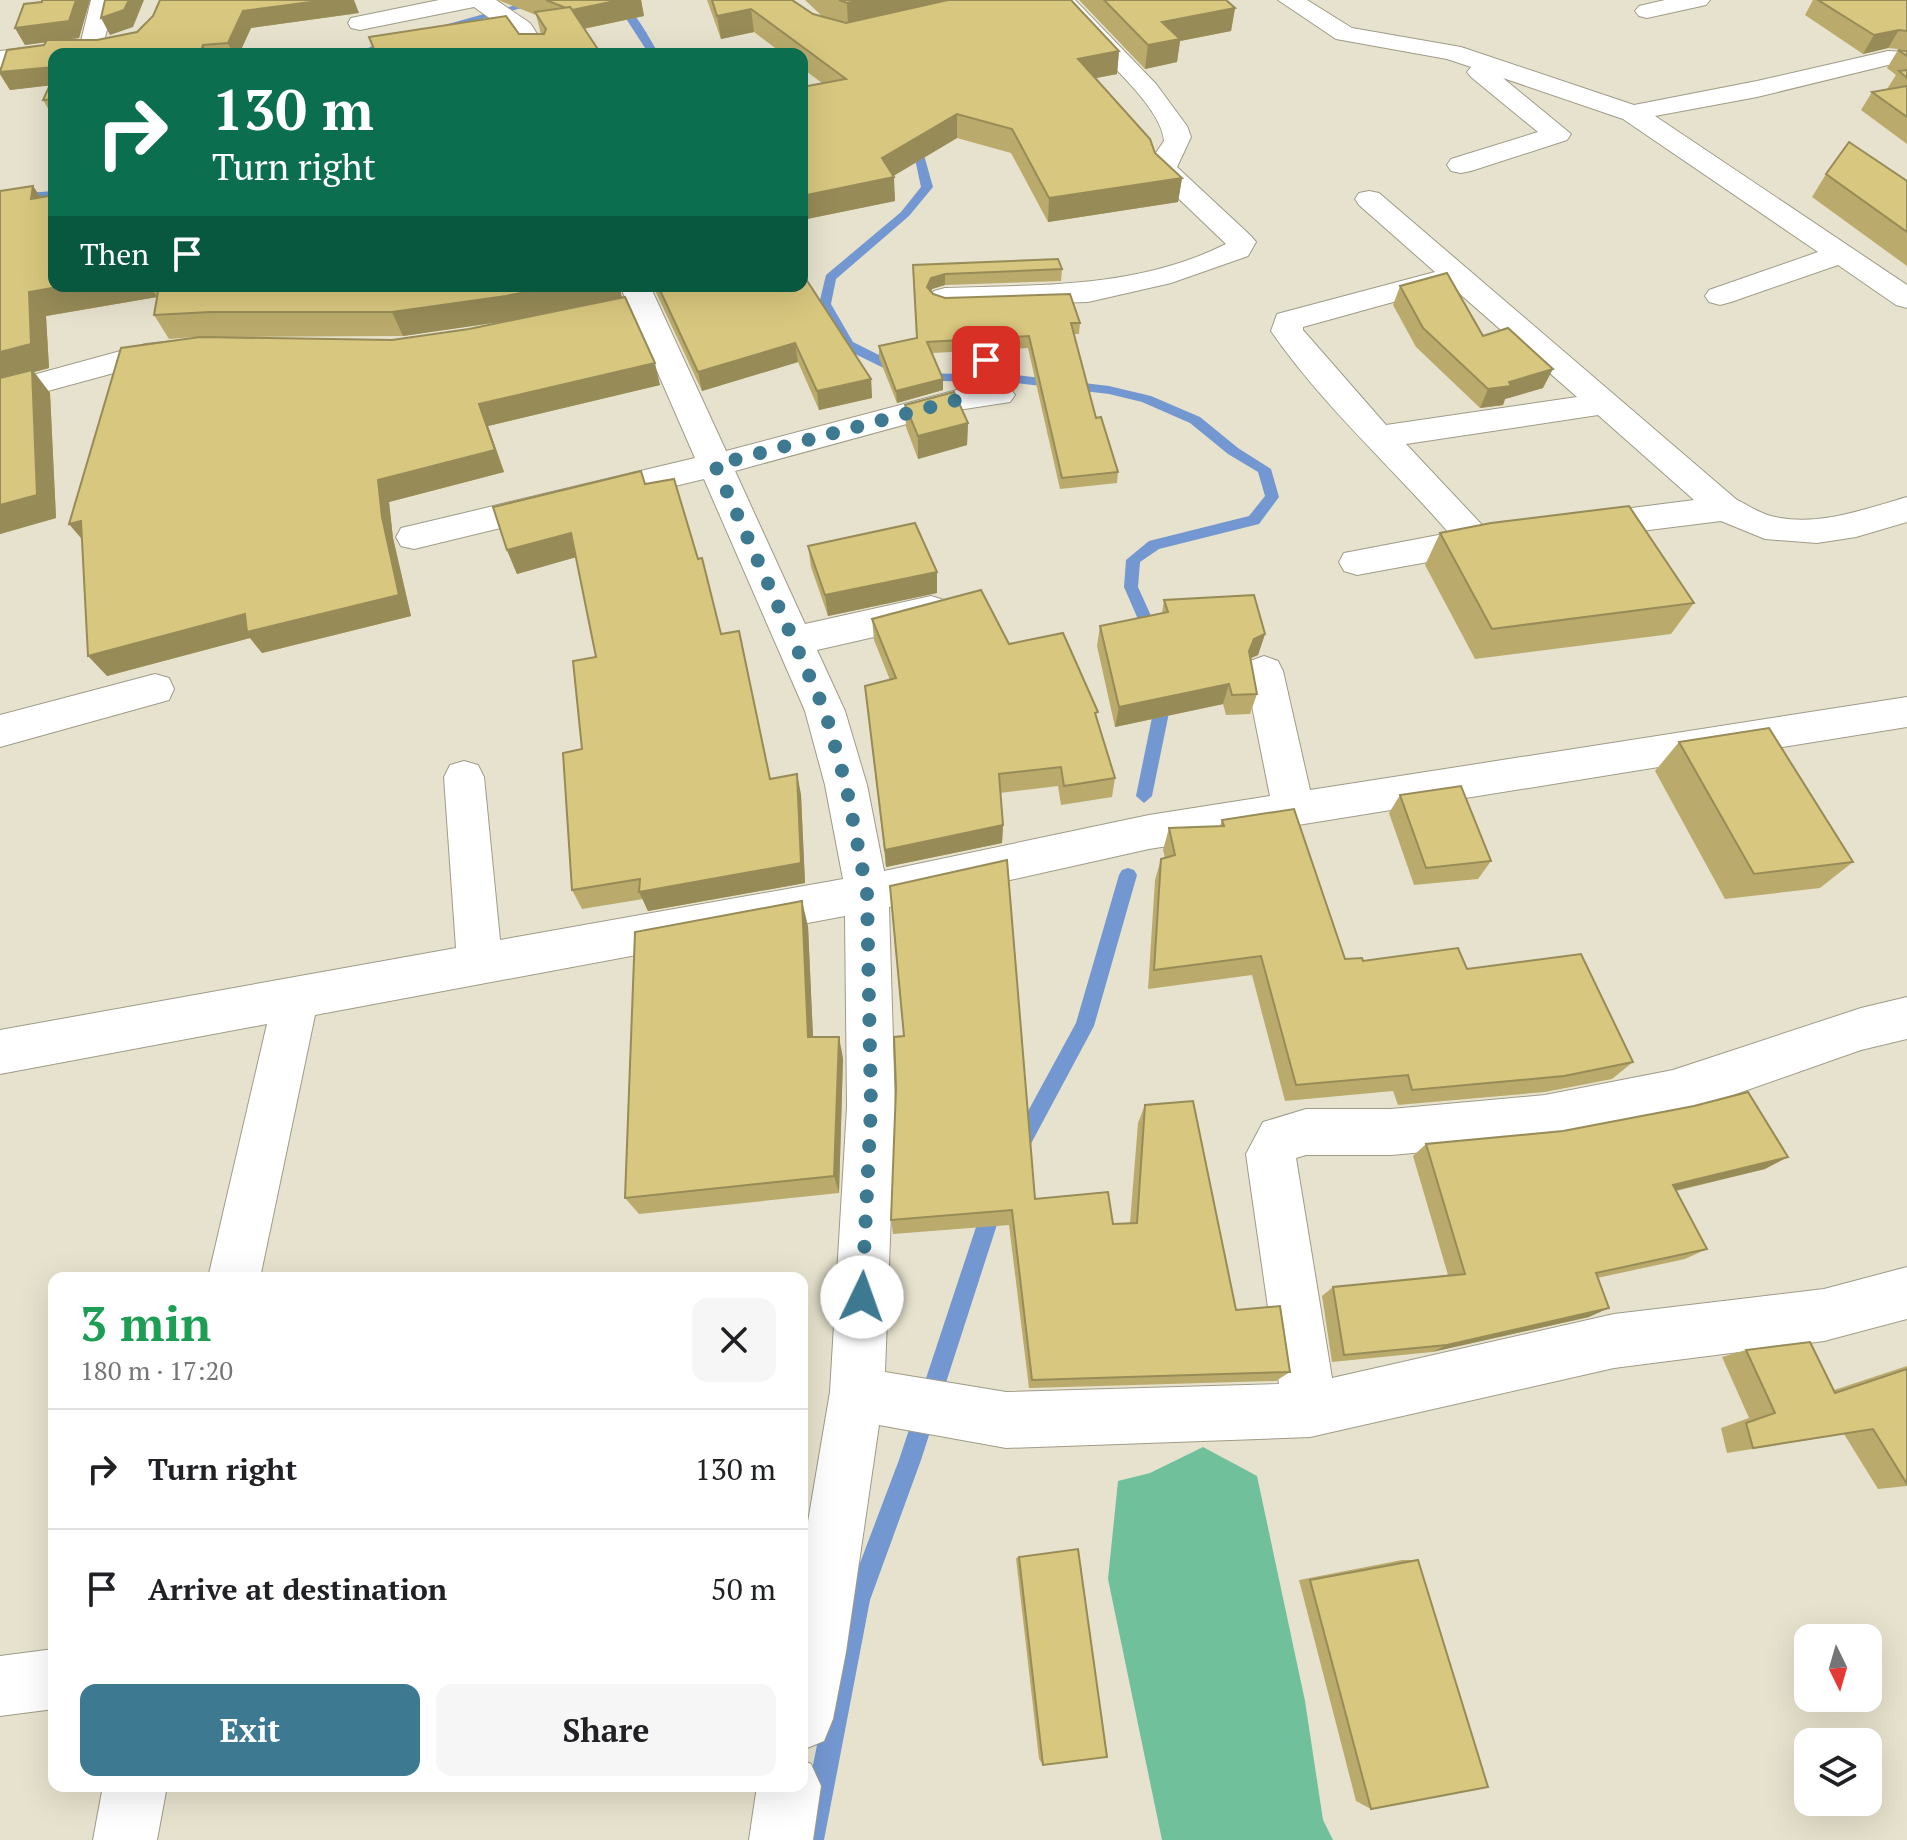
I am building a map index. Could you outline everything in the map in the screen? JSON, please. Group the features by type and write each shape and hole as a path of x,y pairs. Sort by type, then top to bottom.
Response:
{"street":[{"path":"88,48 104,46 103,0"},
{"path":"945,297 1088,293 1160,277 1238,250 1241,242 1164,169 1163,163 1178,142 1178,133 1163,109 1062,0"},
{"path":"1290,0 1345,34 1452,52 1632,113 1907,299"},
{"path":"1647,11 1698,0"},
{"path":"360,23 487,2 517,25 536,48"},
{"path":"1452,52 1558,134 1461,165"},
{"path":"0,59 48,53"},
{"path":"1632,113 1757,89 1888,58 1907,60"},
{"path":"1369,199 1725,508 1763,526 1782,530 1836,528 1887,518 1907,509"},
{"path":"1720,296 1842,254"},
{"path":"1455,276 1288,321 1286,325 1287,331 1336,392 1412,468 1475,540"},
{"path":"632,301 715,465 829,726 846,785 867,893 874,1397 808,1690"},
{"path":"0,394 150,339 199,348"},
{"path":"414,537 715,465 975,389"},
{"path":"1378,437 1604,404"},
{"path":"1357,562 1475,540 1725,508"},
{"path":"793,641 933,609"},
{"path":"1264,671 1293,808"},
{"path":"0,731 155,689"},
{"path":"0,1052 867,893 1149,832 1907,712"},
{"path":"464,777 480,965"},
{"path":"235,1272 296,998"},
{"path":"1310,1410 1271,1154 1280,1139 1306,1132 1391,1132 1545,1118 1673,1093 1861,1029 1907,1018"},
{"path":"874,1397 1006,1420 1310,1410 1614,1341 1824,1315 1907,1293"},
{"path":"0,1686 48,1680"},
{"path":"125,1840 134,1792"},
{"path":"781,1840 788,1792"}],"green space":[{"path":"1203,1447 1257,1476 1305,1701 1323,1820 1333,1840 1162,1840 1108,1579 1118,1481 1150,1473"}],"building":[{"path":"42,0 76,0 69,21 15,28 24,4"},
{"path":"105,0 129,0 124,10 101,18"},
{"path":"160,0 326,0 243,11 228,43 203,45 202,48 48,48 48,68 0,72 7,50 44,45 47,40 97,40 137,32 153,16"},
{"path":"546,0 620,0 572,10"},
{"path":"712,0 792,0 813,14 846,23 948,0 1071,0 1119,51 1078,59 1150,139 1155,153 1182,178 1049,198 1012,129 957,114 882,158 894,177 808,195 808,86 846,79 808,48 751,9 717,16"},
{"path":"1104,0 1226,0 1235,8 1162,22 1180,39 1148,45"},
{"path":"1818,0 1907,0 1907,31 1874,35"},
{"path":"570,7 597,48 374,48 369,37 506,16 519,34 544,34 546,29 535,12"},
{"path":"1907,86 1907,117 1872,92"},
{"path":"1849,142 1907,181 1907,232 1826,174"},
{"path":"33,186 31,199 48,196 48,289 29,292 31,344 0,352 0,191"},
{"path":"1058,259 1062,269 945,274 931,278 927,287 933,294 945,298 1070,294 1080,323 1071,323 1096,418 1101,417 1118,472 1062,478 1029,336 927,342 943,379 896,391 879,346 917,338 913,265"},
{"path":"1447,273 1483,336 1508,328 1553,369 1509,382 1511,386 1488,389 1423,328 1400,286"},
{"path":"808,282 871,379 817,391 795,343 698,372 661,292 808,292"},
{"path":"158,292 526,292 392,312 154,315"},
{"path":"625,297 655,363 479,404 495,450 378,480 382,517 399,595 247,632 245,614 88,656 81,521 69,524 121,348 200,337 392,340 469,329"},
{"path":"32,370 37,495 0,505 0,378"},
{"path":"954,392 968,423 918,436 905,405"},
{"path":"641,471 645,484 674,479 698,559 702,558 721,634 739,631 770,779 797,774 801,863 639,892 640,879 572,890 563,753 582,749 573,661 596,657 571,533 507,550 493,507"},
{"path":"1629,506 1694,603 1492,629 1440,533 1491,523"},
{"path":"915,523 937,572 825,595 808,546"},
{"path":"981,590 1009,644 1063,633 1098,712 1095,713 1115,778 1064,786 1061,767 999,774 1003,825 885,850 865,686 896,678 872,619"},
{"path":"1254,595 1265,634 1254,639 1249,651 1257,694 1232,695 1229,684 1119,707 1100,626 1168,612 1164,600"},
{"path":"1769,728 1853,862 1754,874 1679,742"},
{"path":"1461,786 1491,861 1426,868 1400,795"},
{"path":"1294,809 1345,959 1362,958 1363,961 1458,948 1467,969 1581,954 1633,1062 1564,1076 1412,1090 1408,1075 1296,1085 1261,956 1154,970 1161,859 1175,855 1169,828 1224,826 1222,820"},
{"path":"1007,860 1035,1199 1108,1192 1113,1224 1137,1223 1145,1105 1193,1101 1236,1310 1280,1306 1290,1372 1032,1380 1012,1210 891,1220 896,1088 894,1037 904,1036 890,886"},
{"path":"802,901 808,1037 839,1037 834,1176 625,1198 635,932"},
{"path":"1748,1092 1788,1157 1673,1185 1707,1249 1596,1273 1609,1308 1447,1345 1344,1355 1333,1287 1465,1274 1426,1144 1563,1131 1694,1106"},
{"path":"1810,1342 1835,1393 1907,1369 1907,1484 1873,1429 1753,1448 1746,1423 1775,1413 1746,1350"},
{"path":"1078,1549 1107,1757 1043,1765 1019,1557"},
{"path":"1418,1560 1488,1787 1371,1809 1310,1580"}],"waterway":[{"path":"428,31 545,0"},
{"path":"611,0 627,12 650,48"},
{"path":"374,48 396,39"},
{"path":"900,148 920,157 927,187 905,214 830,278 825,304 848,345 913,377 1016,379 1109,390 1146,399 1195,420 1233,451 1264,469 1272,497 1254,520 1154,545 1133,560 1131,587 1153,638"},
{"path":"0,198 48,194"},
{"path":"1144,796 1165,693"},
{"path":"1019,1146 1085,1026 1128,875"},
{"path":"811,1840 858,1600 910,1460 993,1206"}],"route":[{"path":"862,1297 871,1107 867,893 846,785 825,711 715,465 957,400 986,360"}]}
